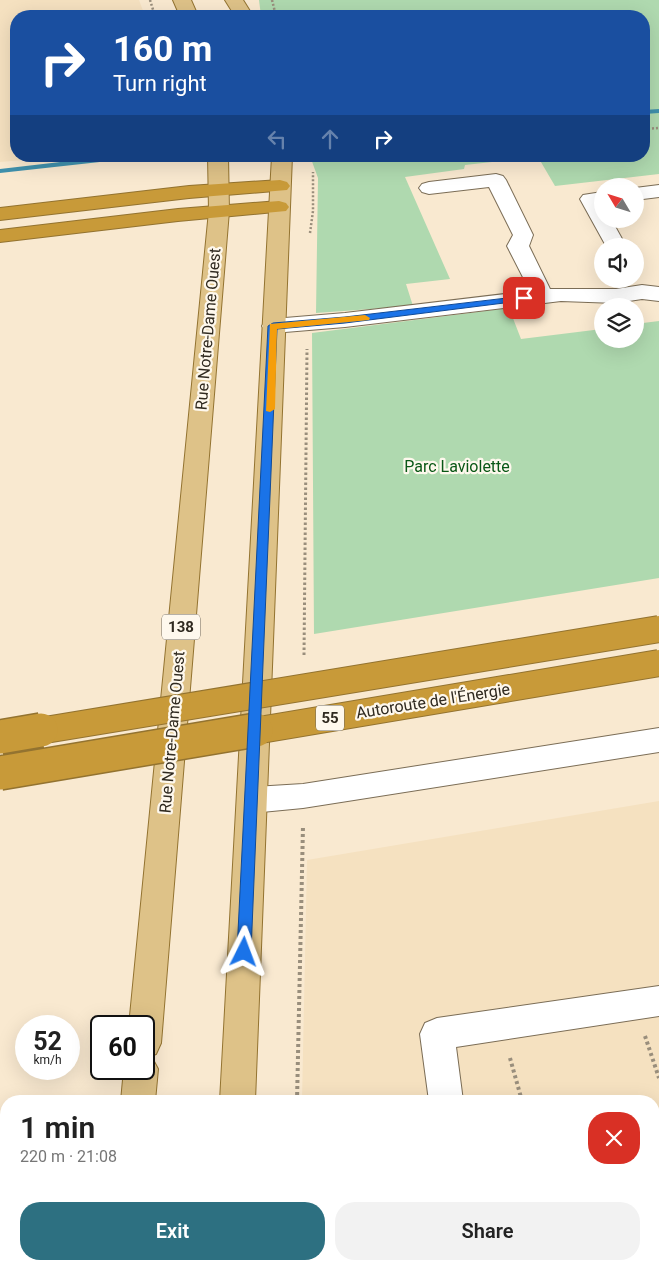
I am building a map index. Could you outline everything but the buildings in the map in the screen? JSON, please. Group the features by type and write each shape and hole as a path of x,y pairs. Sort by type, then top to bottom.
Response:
{"highway":[{"path":"0,214 280,196"},
{"path":"0,236 219,200"},
{"name":"Autoroute de l'Énergie","path":"0,737 659,629"},
{"name":"Autoroute de l'Énergie","path":"0,773 659,663"}],"main road":[{"name":"138","path":"218,162 219,200"},
{"path":"237,1095 282,162"},
{"name":"Rue Notre-Dame Ouest","path":"146,1015 219,200"},
{"path":"139,1095 140,1080"}],"lane":[{"path":"429,188 496,180 523,235 518,246 543,296"},
{"path":"644,193 659,191"},
{"path":"273,326 345,320 561,294 616,296 645,288"},
{"path":"252,800 303,796 659,740"},
{"path":"445,1095 437,1034 650,1014"}],"path":[{"path":"304,656 307,344"},
{"path":"297,1095 303,822"},
{"path":"650,1014 659,1078"},
{"path":"507,1048 520,1095"}],"shaded area":[{"path":"0,0 139,0 143,10 10,10 10,161 0,162"},
{"path":"659,801 659,1095 302,1095 307,860"}],"green space":[{"path":"259,0 659,0 659,174 624,178 594,178 594,182 555,186 541,162 650,162 650,10 260,10"},
{"path":"312,162 492,162 465,165 464,169 405,177 450,279 406,284 413,306 316,313 318,178"},
{"name":"Parc Laviolette","path":"509,308 521,339 594,330 594,348 644,348 644,323 659,321 659,578 314,634 312,333"}],"waterway":[{"path":"650,112 659,111"},
{"path":"0,171 82,162"}],"slow traffic":[{"path":"270,409 273,326 365,318"}],"route":[{"path":"244,952 260,645 273,326 345,320 524,298"}]}
